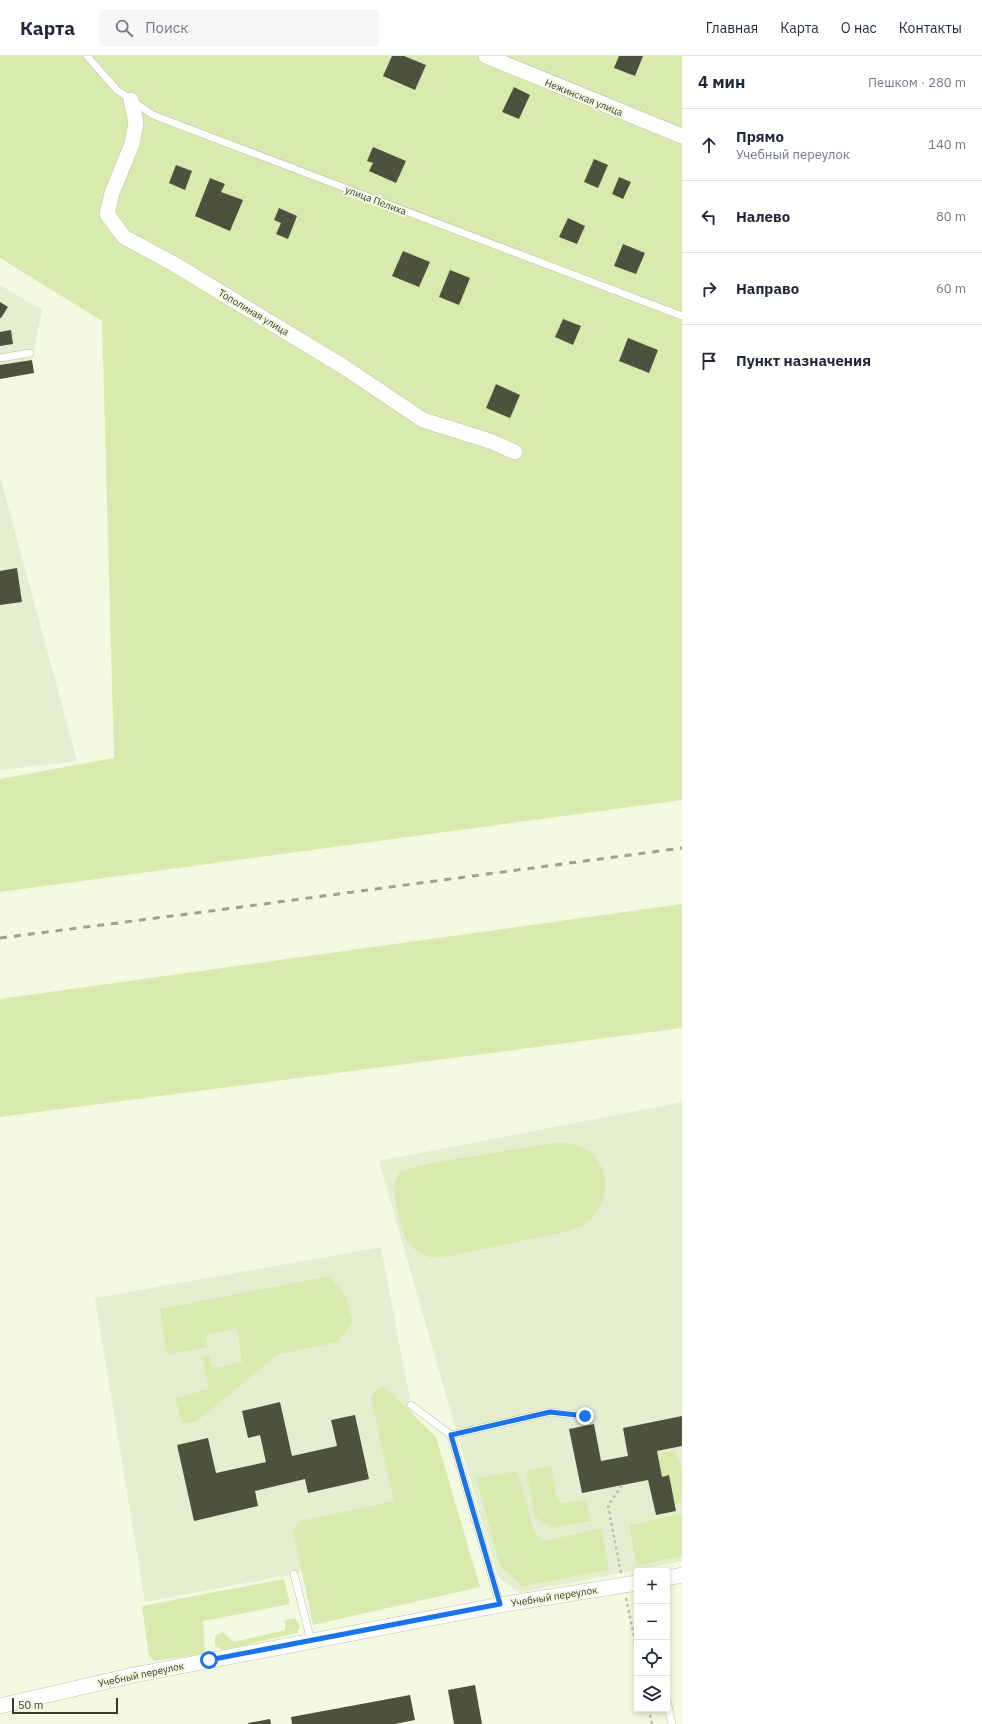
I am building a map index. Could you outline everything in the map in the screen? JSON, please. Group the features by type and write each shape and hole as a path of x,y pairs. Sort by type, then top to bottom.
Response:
{"street":[{"name":"Нежинская улица","path":"486,56 682,136"},
{"name":"Тополиная улица","path":"131,100 136,123 132,144 112,193 107,214 124,236 174,264 344,366 423,420 490,441 515,452"},
{"path":"670,1577 682,1575"},
{"name":"Учебный переулок","path":"0,1706 134,1675 500,1604 634,1583"}],"lane":[{"name":"улица Пелиха","path":"87,56 117,90 153,115 682,316"},
{"path":"0,358 30,353"},
{"path":"411,1405 451,1435 500,1604"},
{"path":"451,1435 550,1412 585,1416"},
{"path":"294,1574 311,1641"},
{"path":"669,1712 672,1724"}],"path":[{"path":"621,1573 608,1506 622,1485"},
{"path":"625,1594 635,1640"},
{"path":"650,1712 652,1724"}],"shaded area":[{"path":"0,285 42,310 32,360 34,373 0,379"},
{"path":"0,476 77,761 0,770"},
{"path":"682,1102 682,1561 646,1568 634,1568 634,1570 519,1593 498,1577 379,1161"},
{"path":"381,1247 438,1547 145,1602 95,1298"}],"green space":[{"path":"0,56 682,56 682,800 0,892 0,779 114,758 102,321 0,258"},
{"path":"682,904 682,1028 0,1117 0,999"},
{"path":"553,1143 570,1144 582,1147 595,1156 601,1165 604,1175 604,1196 594,1215 582,1226 569,1231 450,1256 432,1258 416,1251 405,1238 396,1205 394,1186 400,1171 436,1162"},
{"path":"329,1276 346,1296 353,1322 337,1342 277,1355 196,1422 183,1424 175,1398 209,1389 202,1357 209,1355 212,1368 242,1362 237,1328 206,1335 207,1347 167,1355 160,1309"},
{"path":"384,1386 436,1437 480,1587 313,1625 293,1530 300,1521 394,1501 371,1398 375,1391"},
{"path":"675,1451 682,1466 682,1502 666,1508 650,1455"},
{"path":"551,1466 556,1495 562,1503 586,1500 591,1521 552,1528 535,1517 526,1471"},
{"path":"517,1471 535,1533 544,1541 601,1528 609,1570 522,1586 500,1566 476,1478"},
{"path":"682,1514 682,1556 637,1566 629,1525"},
{"path":"284,1579 290,1604 203,1621 205,1651 202,1654 154,1661 149,1656 142,1606"},
{"path":"295,1618 300,1626 297,1633 223,1650 215,1646 215,1636 223,1632 233,1642 285,1630 285,1620"}],"building":[{"path":"392,56 404,56 426,65 415,90 383,76"},
{"path":"619,56 643,56 635,76 614,68"},
{"path":"514,87 530,95 519,119 502,112"},
{"path":"373,147 406,161 396,183 369,171 373,163 367,161"},
{"path":"594,159 608,165 598,188 584,182"},
{"path":"176,165 192,171 185,190 169,183"},
{"path":"619,177 631,182 623,199 612,194"},
{"path":"210,178 225,184 221,192 243,200 230,231 195,216"},
{"path":"279,208 297,216 288,239 276,234 281,223 274,220"},
{"path":"568,218 585,226 577,244 559,237"},
{"path":"623,244 645,253 636,274 614,266"},
{"path":"403,251 430,262 419,287 392,276"},
{"path":"450,270 470,278 459,305 439,297"},
{"path":"0,302 8,307 1,318 0,318"},
{"path":"563,319 581,326 573,345 555,337"},
{"path":"11,330 13,344 0,346 0,332"},
{"path":"628,338 658,350 649,373 619,361"},
{"path":"32,360 34,373 0,379 0,365"},
{"path":"496,384 520,395 510,418 486,408"},
{"path":"17,568 22,602 0,605 0,571"},
{"path":"280,1402 292,1456 337,1446 331,1420 355,1415 369,1479 308,1493 305,1479 255,1491 258,1506 194,1521 177,1445 208,1438 216,1473 266,1462 260,1435 248,1438 242,1411"},
{"path":"682,1416 682,1446 657,1451 662,1477 669,1475 676,1511 656,1515 648,1480 582,1493 569,1429 594,1424 601,1461 628,1456 623,1428"},
{"path":"475,1685 482,1724 454,1724 448,1690"},
{"path":"410,1695 415,1720 395,1724 292,1724 291,1717"},
{"path":"270,1719 271,1724 248,1724 248,1723"}],"railway":[{"path":"0,938 682,848"}],"route":[{"path":"209,1660 500,1604 451,1435 550,1412 585,1416"}]}
